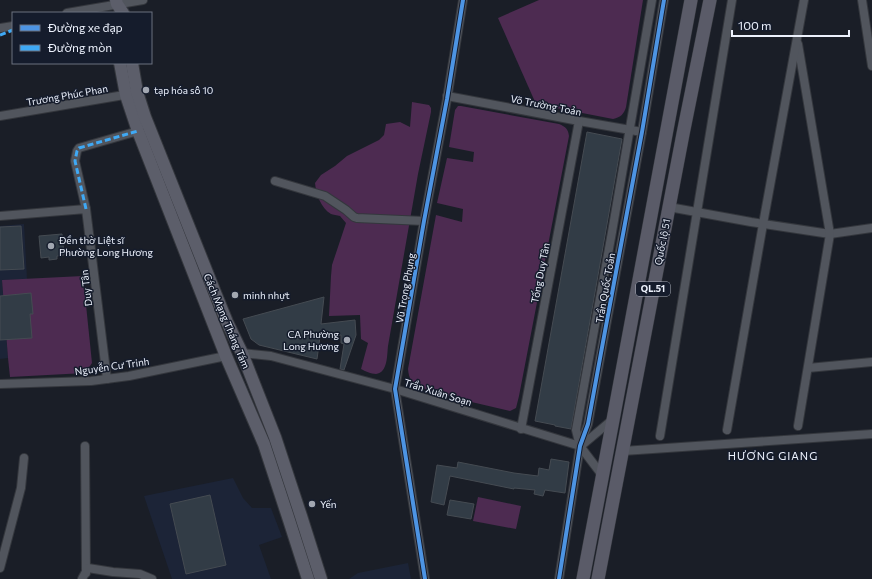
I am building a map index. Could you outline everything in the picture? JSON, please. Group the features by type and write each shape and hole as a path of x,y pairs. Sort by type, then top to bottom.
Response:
{"highway":[{"name":"Quốc lộ 51","path":"583,579 690,0"},
{"name":"Quốc lộ 51","path":"598,579 710,0"}],"main road":[{"name":"Cách Mạng Tháng Tám","path":"120,64 131,93 138,131 226,356 264,444 308,579"},
{"name":"Cách Mạng Tháng Tám","path":"132,64 131,93 145,117 211,283 242,353 275,437 302,516 321,579"},
{"path":"226,356 242,353"}],"street":[{"path":"75,12 113,7 143,0"},
{"name":"Vũ Trọng Phụng","path":"425,579 395,389 463,0"},
{"name":"Trần Quốc Toản","path":"580,446 576,430 652,0"},
{"name":"Trần Quốc Toản","path":"559,579 580,446 588,424 642,132 664,0"},
{"path":"660,436 732,0"},
{"path":"727,430 804,0"},
{"path":"862,0 872,66"},
{"path":"0,28 12,26"},
{"path":"797,37 830,234 798,426"},
{"name":"Trương Phúc Phan","path":"0,116 131,93"},
{"name":"Võ Trường Toản","path":"447,96 642,132"},
{"name":"Tống Duy Tân","path":"521,429 579,121"},
{"name":"Duy Tân","path":"107,379 86,209 75,161 79,148 138,131"},
{"path":"275,181 325,196 357,218 424,221"},
{"path":"669,207 763,224 830,234 872,228"},
{"path":"0,216 86,209"},
{"path":"612,232 623,233"},
{"path":"592,340 603,342"},
{"name":"Trần Xuân Soạn","path":"242,353 271,356 395,389 580,446"},
{"name":"Nguyễn Cư Trinh","path":"0,384 91,382 129,376 226,356"},
{"path":"808,368 872,362"},
{"path":"602,475 580,446 613,420"},
{"path":"622,451 872,434"},
{"path":"84,576 85,446"},
{"path":"0,568 21,488 24,458"},
{"path":"84,576 88,568 140,574 152,579"}],"shaded area":[{"path":"539,0 643,0 626,107 620,116 613,119 536,104 498,18"},
{"path":"412,102 429,105 431,112 418,174 386,363 385,367 380,373 374,374 361,369 368,343 361,339 360,315 329,316 332,265 346,223 340,216 331,214 324,208 318,196 315,183 321,175 347,156 379,140 384,135 386,124 400,122 410,127"},
{"path":"458,106 559,124 566,128 569,136 519,396 516,408 510,411 463,400 419,387 411,380 408,372 436,215 462,222 463,209 437,203 447,158 473,162 474,152 449,147 455,110"},
{"path":"24,224 27,279 2,280 8,358 0,359 0,226"},
{"path":"83,276 92,363 85,373 10,377 2,280"},
{"path":"233,478 243,498 252,508 271,508 282,537 259,545 271,579 172,579 144,496"},
{"path":"478,497 521,506 516,529 473,521"},
{"path":"408,563 411,579 349,579 358,573"}],"building":[{"path":"587,132 622,139 571,429 535,421"},
{"path":"21,226 24,269 0,270 0,227"},
{"name":"Đền thờ Liệt sĩ Phường Long Hương","path":"62,234 64,255 57,256 57,259 49,260 49,257 41,258 39,236"},
{"path":"31,293 33,314 30,314 32,338 0,340 0,296"},
{"path":"324,297 321,324 355,320 356,335 344,370 340,369 344,344 341,343 341,335 320,337 317,359 259,345 251,339 243,319"},
{"path":"551,459 569,462 565,493 545,490 543,496 534,494 535,490 514,489 450,476 444,505 431,502 437,465 457,468 458,462 538,476 539,468 549,470"},
{"path":"210,495 226,565 186,574 170,504"},
{"path":"450,500 474,504 471,519 447,515"}],"marked path":[{"path":"0,35 12,30"},
{"path":"86,209 75,161 77,151 79,148 138,131"}],"cycle path":[{"path":"425,579 395,389 447,99 463,0"},
{"path":"559,579 580,446 588,424 642,132 664,0"}],"place":[{"name":"tạp hóa sô 10","path":"146,90"},
{"name":"Đền thờ Liệt sĩ Phường Long Hương","path":"51,246"},
{"name":"minh nhựt","path":"235,295"},
{"name":"CA Phường Long Hương","path":"347,340"},
{"name":"Yến","path":"312,504"}],"district":[{"name":"HƯƠNG GIANG","path":"773,456"}]}
